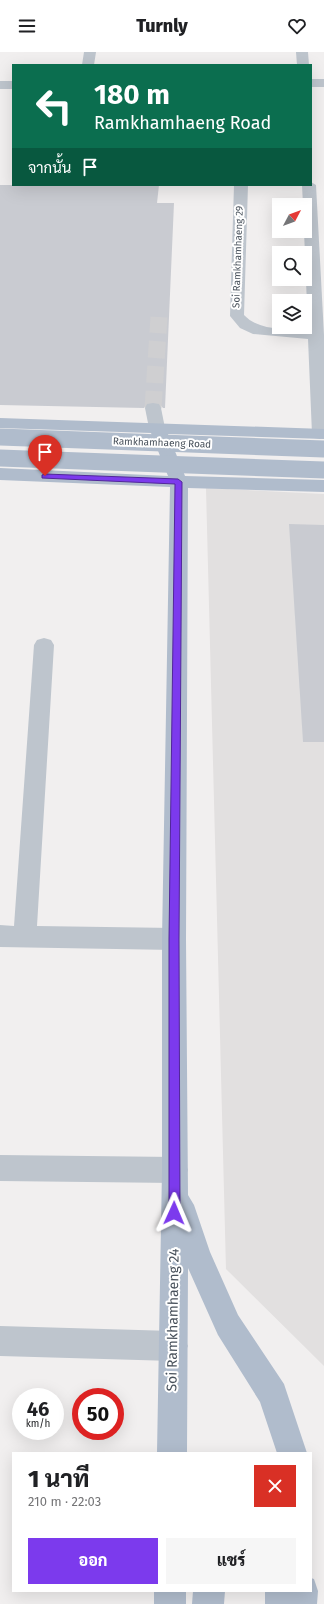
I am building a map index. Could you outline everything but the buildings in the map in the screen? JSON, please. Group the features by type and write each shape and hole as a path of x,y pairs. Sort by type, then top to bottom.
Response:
{"main road":[{"name":"Ramkhamhaeng Road","path":"0,423 157,428 323,439"},
{"path":"157,428 178,482"},
{"name":"Ramkhamhaeng Road","path":"0,438 323,439"},
{"name":"Ramkhamhaeng Road","path":"0,458 324,470"},
{"path":"0,474 178,482 324,486"},
{"name":"Soi Ramkhamhaeng 24","path":"172,1452 175,1178 174,939 178,482"},
{"name":"Soi Ramkhamhaeng 24","path":"175,1178 197,1256 228,1325 274,1395 292,1452"},
{"path":"170,1592 170,1604"},
{"path":"208,1604 209,1592"},
{"path":"281,1592 281,1604"},
{"path":"301,1604 302,1592"}],"street":[{"path":"88,64 90,52"},
{"path":"302,52 303,64"},
{"path":"312,82 324,83"},
{"path":"0,85 12,85"},
{"name":"Soi Ramkhamhaeng 29","path":"241,186 237,316 245,325 258,331 318,326"},
{"path":"309,186 318,326 323,439"},
{"path":"153,408 157,428"},
{"path":"25,936 44,645"},
{"path":"0,936 174,939"},
{"path":"0,1168 175,1178"},
{"path":"0,1341 173,1346"}],"shaded area":[{"path":"206,488 324,494 324,1366 226,1269"}],"tunnel":[{"path":"153,408 159,317"}],"route":[{"path":"45,476 178,482 174,939 174,1213"}]}
